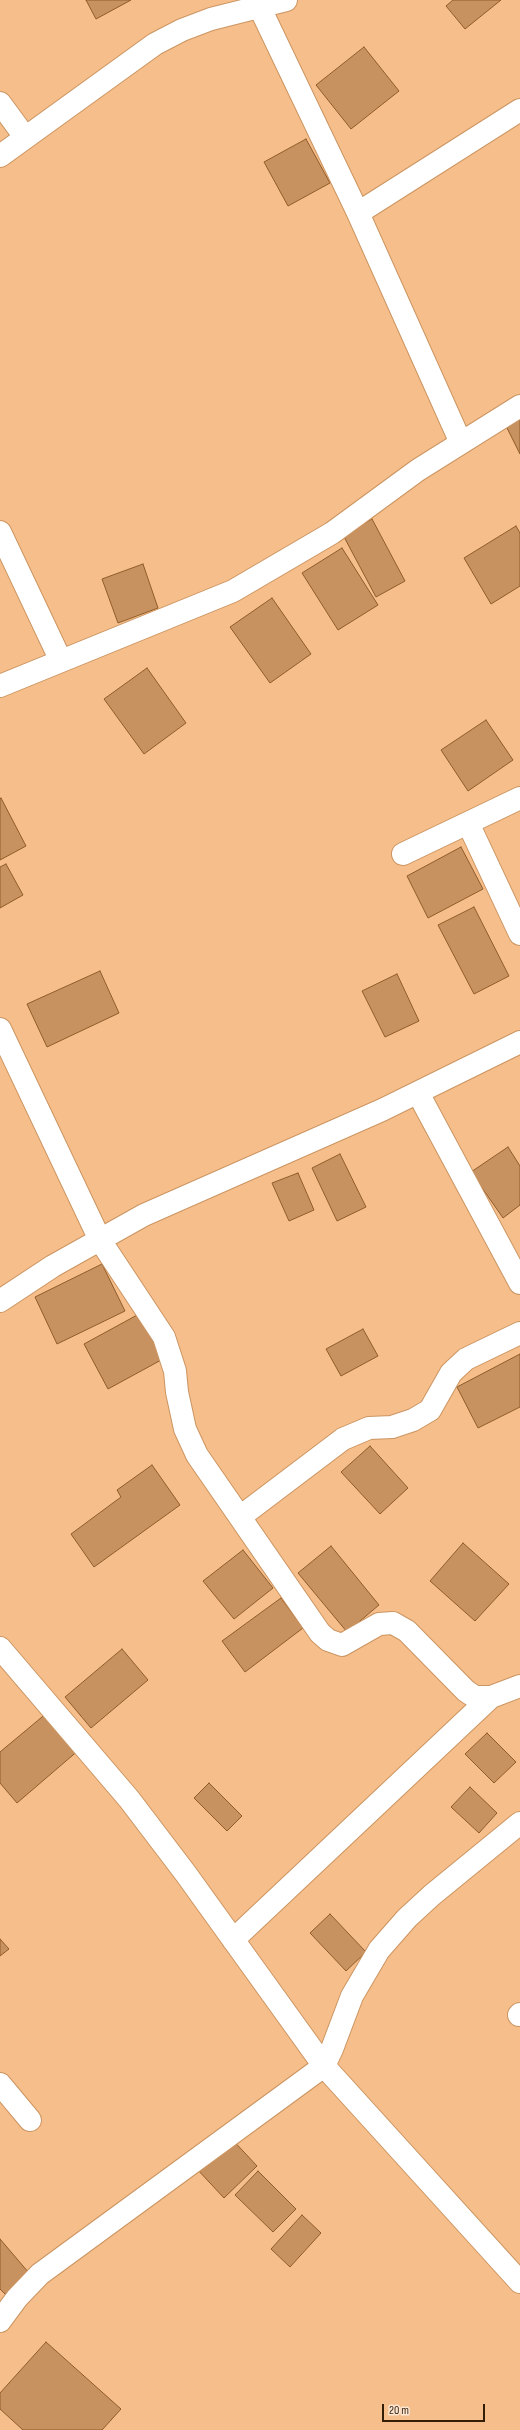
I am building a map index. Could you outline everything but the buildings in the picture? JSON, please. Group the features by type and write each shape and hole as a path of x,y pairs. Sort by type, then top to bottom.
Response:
{"street":[{"path":"0,156 155,44 182,30 211,19 260,8 286,0"},
{"path":"260,8 358,213 461,443"},
{"path":"0,103 25,137"},
{"path":"358,213 520,110"},
{"path":"0,686 234,591 332,533 418,470 520,406"},
{"path":"0,532 62,661"},
{"path":"403,854 520,798"},
{"path":"468,823 520,934"},
{"path":"0,1029 100,1240 164,1336 176,1371 177,1392 186,1429 197,1454 320,1633 328,1640 342,1645 379,1624 393,1623 407,1631 466,1692 475,1697 491,1697 520,1686"},
{"path":"0,1301 54,1266 144,1215 418,1093 520,1042"},
{"path":"418,1093 520,1284"},
{"path":"240,1517 343,1439 356,1432 370,1428 392,1427 413,1420 430,1410 451,1373 466,1360 520,1333"},
{"path":"0,1648 129,1799 324,2066 520,2282"},
{"path":"233,1940 491,1697"},
{"path":"0,2321 16,2298 56,2261 324,2066 352,1996 379,1950 407,1918 432,1895 520,1823"},
{"path":"0,2084 30,2120"}]}
